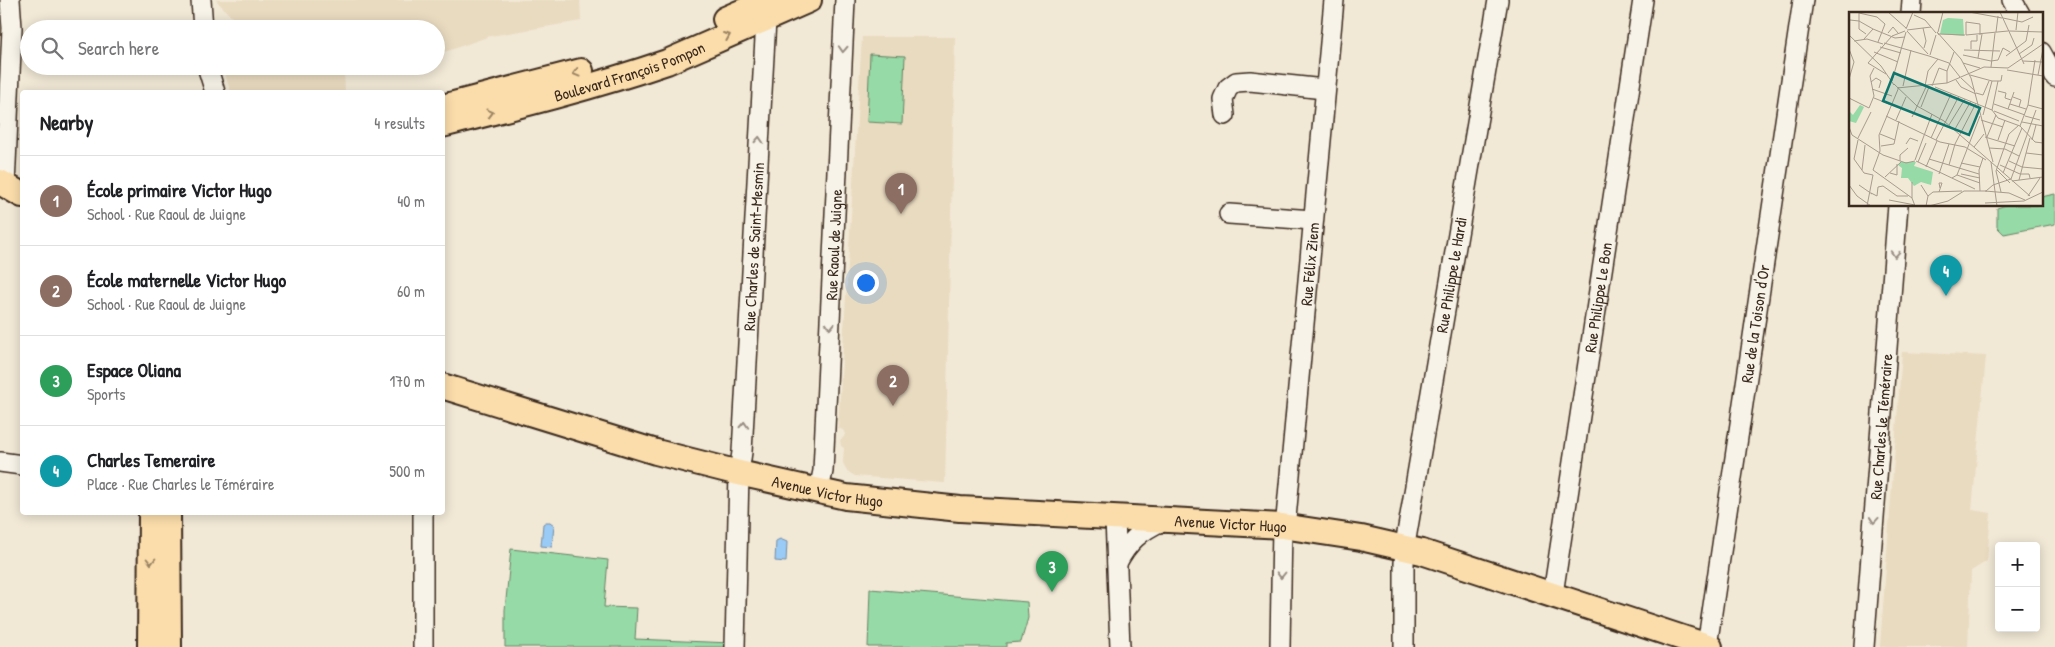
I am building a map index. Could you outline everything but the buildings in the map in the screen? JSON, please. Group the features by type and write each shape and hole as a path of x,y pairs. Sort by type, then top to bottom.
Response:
{"main road":[{"name":"Boulevard François Pompon","path":"445,124 630,74 667,62 767,10 810,0"},
{"name":"Boulevard François Pompon","path":"445,106 615,62 661,46 740,6 767,10"},
{"name":"Avenue Victor Hugo","path":"445,387 656,452 739,473 846,496 960,509 1282,526 1332,532 1405,548 1553,594 1708,646"},
{"path":"150,647 151,515"},
{"path":"168,515 168,647"}],"street":[{"path":"9,188 12,28 10,0"},
{"path":"201,0 203,20"},
{"name":"Rue Raoul de Juigne","path":"819,490 823,471 845,0"},
{"name":"Rue Félix Ziem","path":"1280,647 1282,526 1286,518 1324,88 1334,0"},
{"name":"Rue Philippe le Hardi","path":"1404,647 1405,548 1498,0"},
{"name":"Rue Philippe Le Bon","path":"1553,594 1642,0"},
{"name":"Rue de la Toison d'Or","path":"1708,646 1803,0"},
{"path":"2012,0 2019,12"},
{"name":"Rue Charles de Saint-Mesmin","path":"739,473 742,452 767,10"},
{"path":"2042,54 2055,76"},
{"path":"210,75 214,90"},
{"path":"1225,116 1223,99 1228,88 1236,82 1250,81 1324,88"},
{"name":"Rue Charles le Téméraire","path":"1864,647 1898,206"},
{"path":"1229,214 1313,220"},
{"path":"0,462 20,465"},
{"path":"735,647 739,473"},
{"path":"423,515 423,647"},
{"path":"1115,518 1120,647"},
{"path":"1117,563 1124,548 1148,528 1162,521"}],"shaded area":[{"path":"216,0 580,0 581,21 490,36 445,52 445,20 234,20"},
{"path":"862,37 955,37 945,483 855,476 847,471 843,463 844,448 841,446 840,440 845,434 843,430 838,428"},
{"path":"225,75 344,75 345,90 230,90"},
{"path":"1902,352 1986,356 1972,510 1991,513 1987,561 1971,571 1968,647 1880,647"}],"green space":[{"path":"870,54 905,56 902,124 867,122"},
{"path":"2055,194 2055,224 2004,234 1997,227 1997,208 2003,206 2042,206 2042,197"},
{"path":"511,549 608,560 604,607 637,608 635,639 731,643 731,647 505,647 505,610"},
{"path":"870,589 1027,602 1028,618 1021,642 1006,643 1006,647 868,647"}],"water":[{"path":"546,522 554,525 552,547 541,546 543,524"},
{"path":"780,539 787,542 786,562 775,561 776,541"}],"place":[{"name":"École primaire Victor Hugo","path":"901,214"},
{"name":"Charles Temeraire","path":"1946,296"},
{"name":"École maternelle Victor Hugo","path":"893,406"},
{"name":"Espace Oliana","path":"1052,592"}]}
